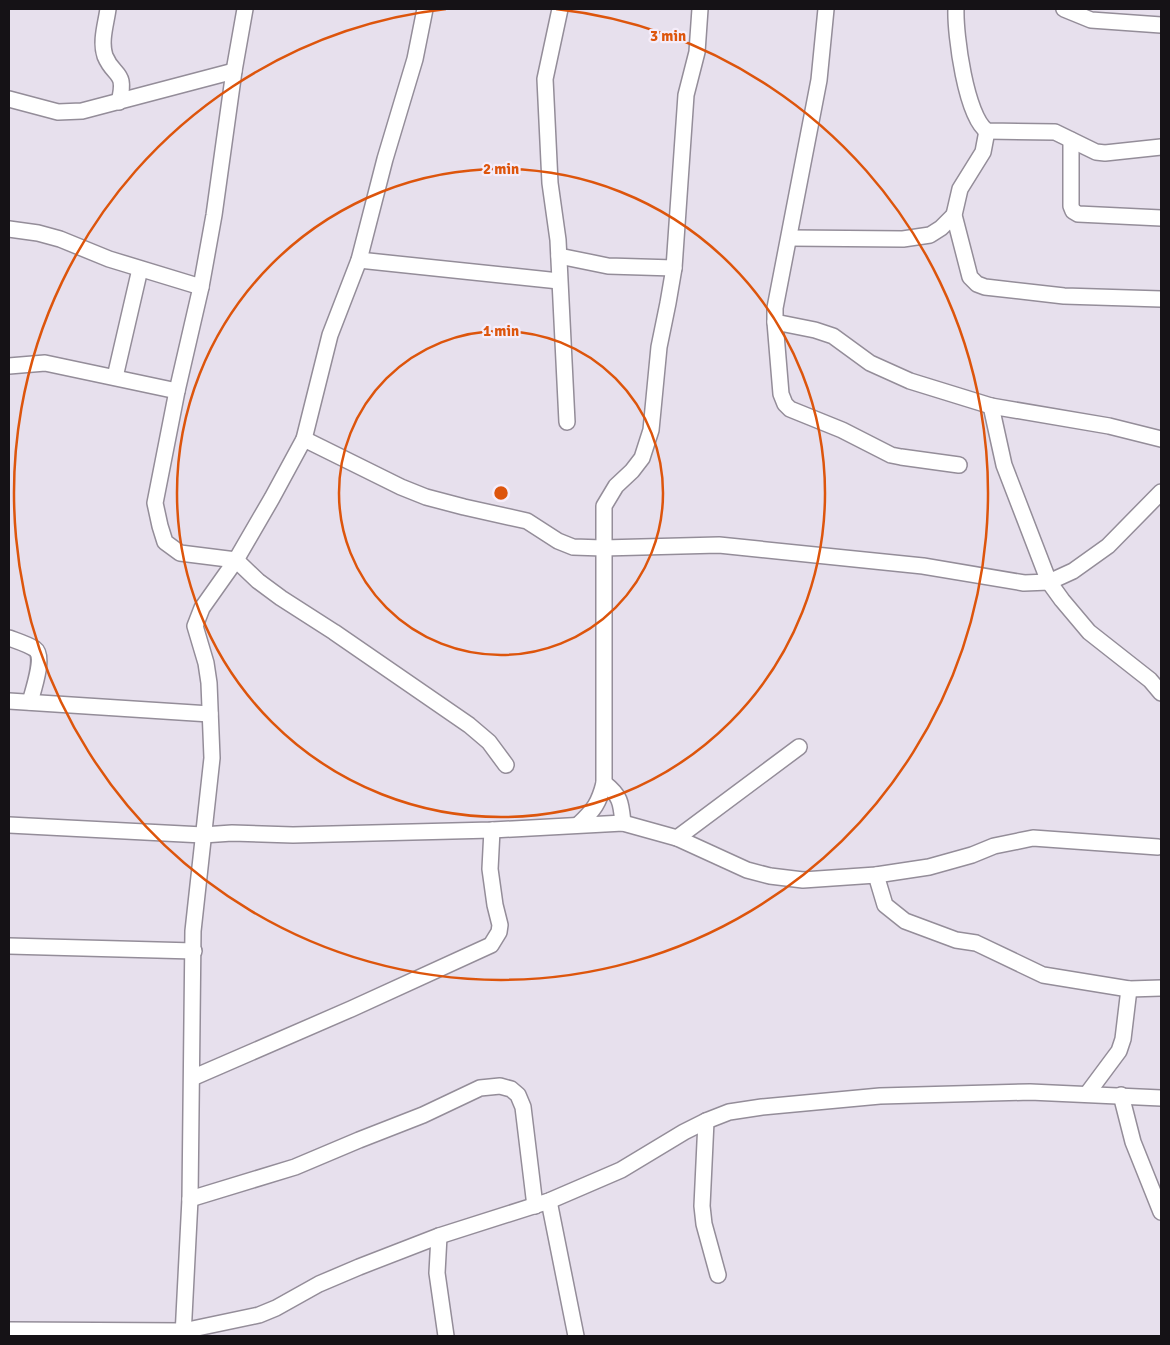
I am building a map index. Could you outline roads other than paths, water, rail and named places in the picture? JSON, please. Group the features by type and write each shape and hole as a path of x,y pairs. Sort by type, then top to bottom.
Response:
{"street":[{"path":"108,9 103,37 104,49 106,57 121,79 122,91 119,102"},
{"path":"245,9 234,71 214,215 201,287 177,391 155,503 165,542 180,553 236,560 258,581 282,598 469,725 489,742 506,765"},
{"path":"183,1334 190,1199 194,951 192,931 212,758 209,683 206,663 195,626 202,608 236,560 304,438 330,335 359,260 385,159 415,59 425,9"},
{"path":"560,9 545,79 550,183 559,256 567,422"},
{"path":"579,824 600,800 604,783 604,506 616,486 632,471 642,458 651,430 658,347 674,268 686,95 697,52 700,9"},
{"path":"826,9 819,80 775,308 780,394 785,404 790,408 901,458 959,465"},
{"path":"956,9 959,51 967,90 978,122 987,131 1055,132 1096,152 1105,154 1161,147"},
{"path":"1064,9 1091,20 1161,25"},
{"path":"9,99 58,112 82,111 234,71"},
{"path":"987,131 982,152 960,189 954,215 970,277 977,284 985,287 1064,296 1161,299"},
{"path":"1071,140 1071,206 1073,211 1078,214 1161,218"},
{"path":"790,238 902,239 930,234 940,228 954,215"},
{"path":"9,228 60,238 109,259 201,287"},
{"path":"559,256 608,266 674,268"},
{"path":"359,260 559,281"},
{"path":"115,377 140,269"},
{"path":"775,322 833,336 870,362 910,381 991,406 1110,426 1161,438"},
{"path":"9,366 46,362 177,391"},
{"path":"991,406 1004,465 1050,582 1062,600 1089,632 1150,680 1161,693"},
{"path":"304,438 401,487 426,497 464,508 527,521 558,541 573,547 719,545 923,566 1024,584 1050,582 1073,571 1100,552 1128,527 1161,492"},
{"path":"9,638 36,650 39,654 40,662 30,702"},
{"path":"9,700 210,714"},
{"path":"677,838 799,747"},
{"path":"604,783 620,799 623,823"},
{"path":"9,825 203,835 232,833 293,835 492,830 623,823 677,838 747,870 770,876 803,880 876,875 929,867 972,855 994,846 1034,838 1158,847"},
{"path":"192,1078 351,1009 491,945 499,932 500,925 490,869 492,830"},
{"path":"876,875 885,905 905,922 956,940 976,943 1043,975 1129,989 1161,988"},
{"path":"9,946 194,951"},
{"path":"1087,1094 1119,1051 1123,1039 1129,989"},
{"path":"190,1199 295,1167 423,1115 480,1088 500,1086 512,1089 518,1095 523,1107 534,1206"},
{"path":"9,1330 183,1334 259,1315 276,1308 319,1284 439,1236 549,1201 621,1170 706,1121 729,1112 880,1096 1030,1092 1161,1098"},
{"path":"1121,1096 1133,1142 1161,1212"},
{"path":"706,1121 702,1206 704,1224 718,1275"},
{"path":"549,1201 576,1336"},
{"path":"439,1236 437,1273 446,1336"}]}
